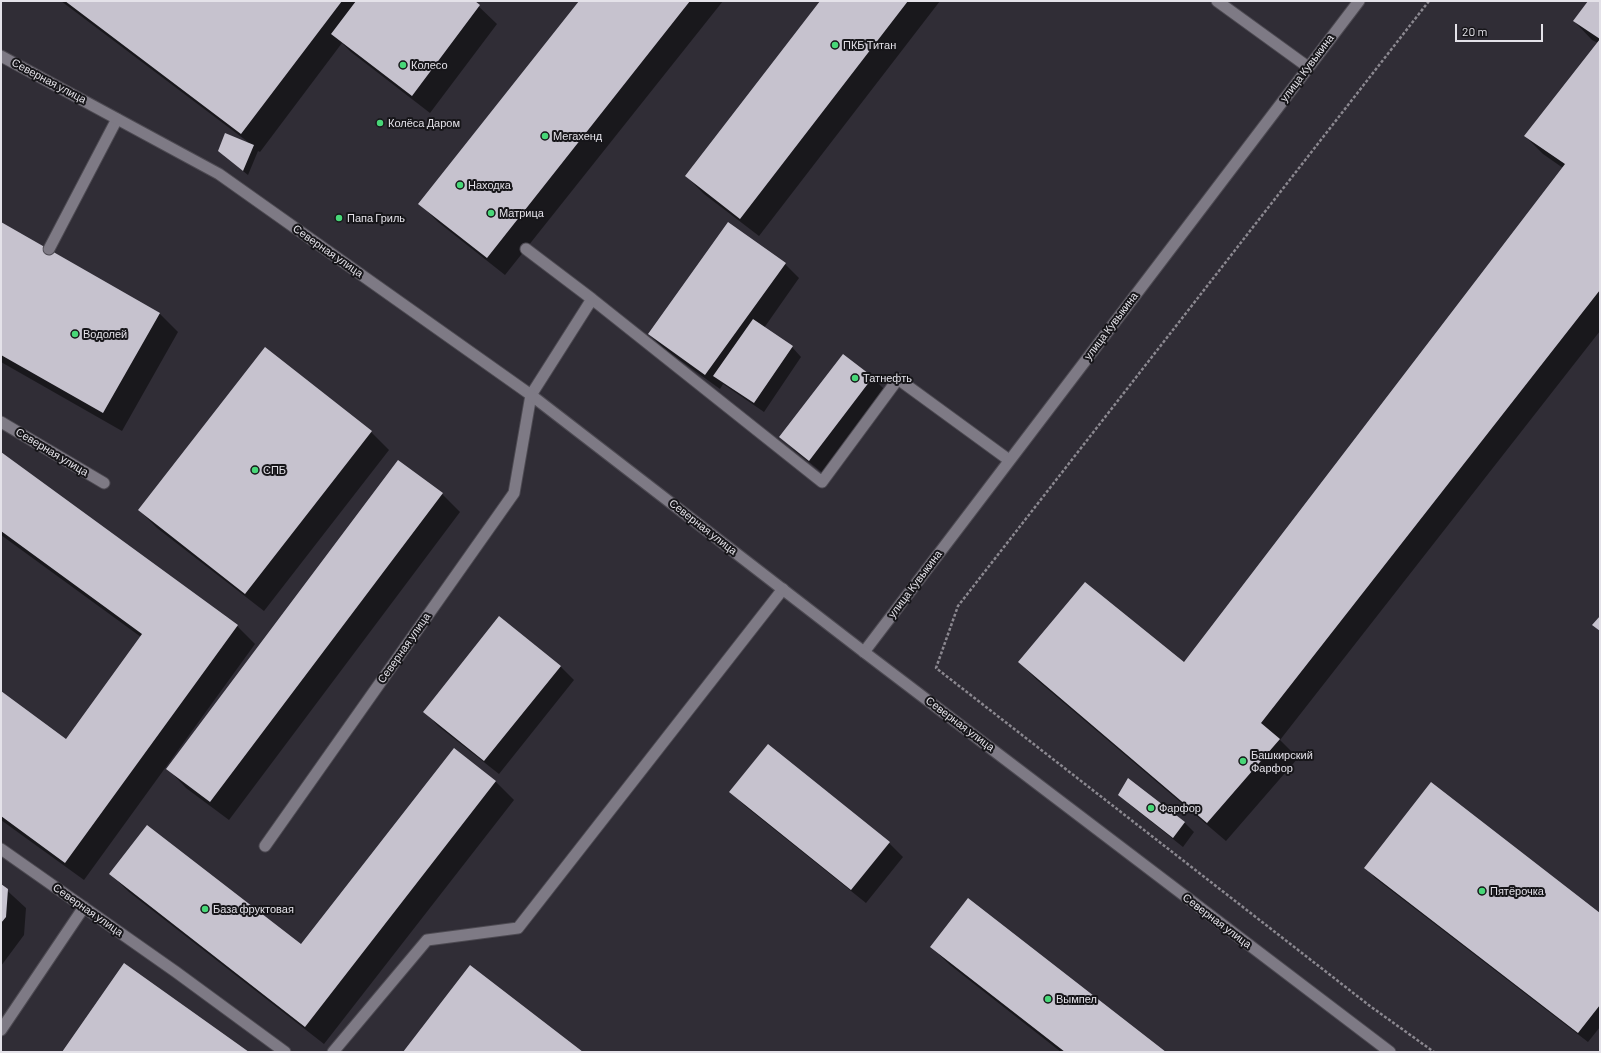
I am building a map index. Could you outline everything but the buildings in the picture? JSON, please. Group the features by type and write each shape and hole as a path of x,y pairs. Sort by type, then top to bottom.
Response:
{"main road":[{"path":"1217,1 1308,67"},
{"name":"улица Кувыкина","path":"864,652 1359,1"},
{"name":"Северная улица","path":"1,56 219,174 531,395 864,652 1390,1052"},
{"path":"49,249 117,119"},
{"path":"526,249 592,299 822,482 898,379 1009,460"},
{"path":"531,395 592,299"},
{"name":"Северная улица","path":"265,846 514,493 531,395"},
{"name":"Северная улица","path":"1,422 104,483"},
{"path":"333,1052 427,940 518,928 783,589"},
{"name":"Северная улица","path":"1,849 176,972 285,1052"},
{"path":"1,1030 84,907"}],"path":[{"path":"1429,1 958,606 936,668 1370,1006 1434,1052"}],"place":[{"name":"ПКБ Титан","path":"835,45"},
{"name":"Колесо","path":"403,65"},
{"name":"Колёса Даром","path":"380,123"},
{"name":"Мегахенд","path":"545,136"},
{"name":"Находка","path":"460,185"},
{"name":"Матрица","path":"491,213"},
{"name":"Папа Гриль","path":"339,218"},
{"name":"Водолей","path":"75,334"},
{"name":"Татнефть","path":"855,378"},
{"name":"СПБ","path":"255,470"},
{"name":"Башкирский Фарфор","path":"1243,761"},
{"name":"Фарфор","path":"1151,808"},
{"name":"Пятёрочка","path":"1482,891"},
{"name":"База фруктовая","path":"205,909"},
{"name":"Вымпел","path":"1048,999"}]}
